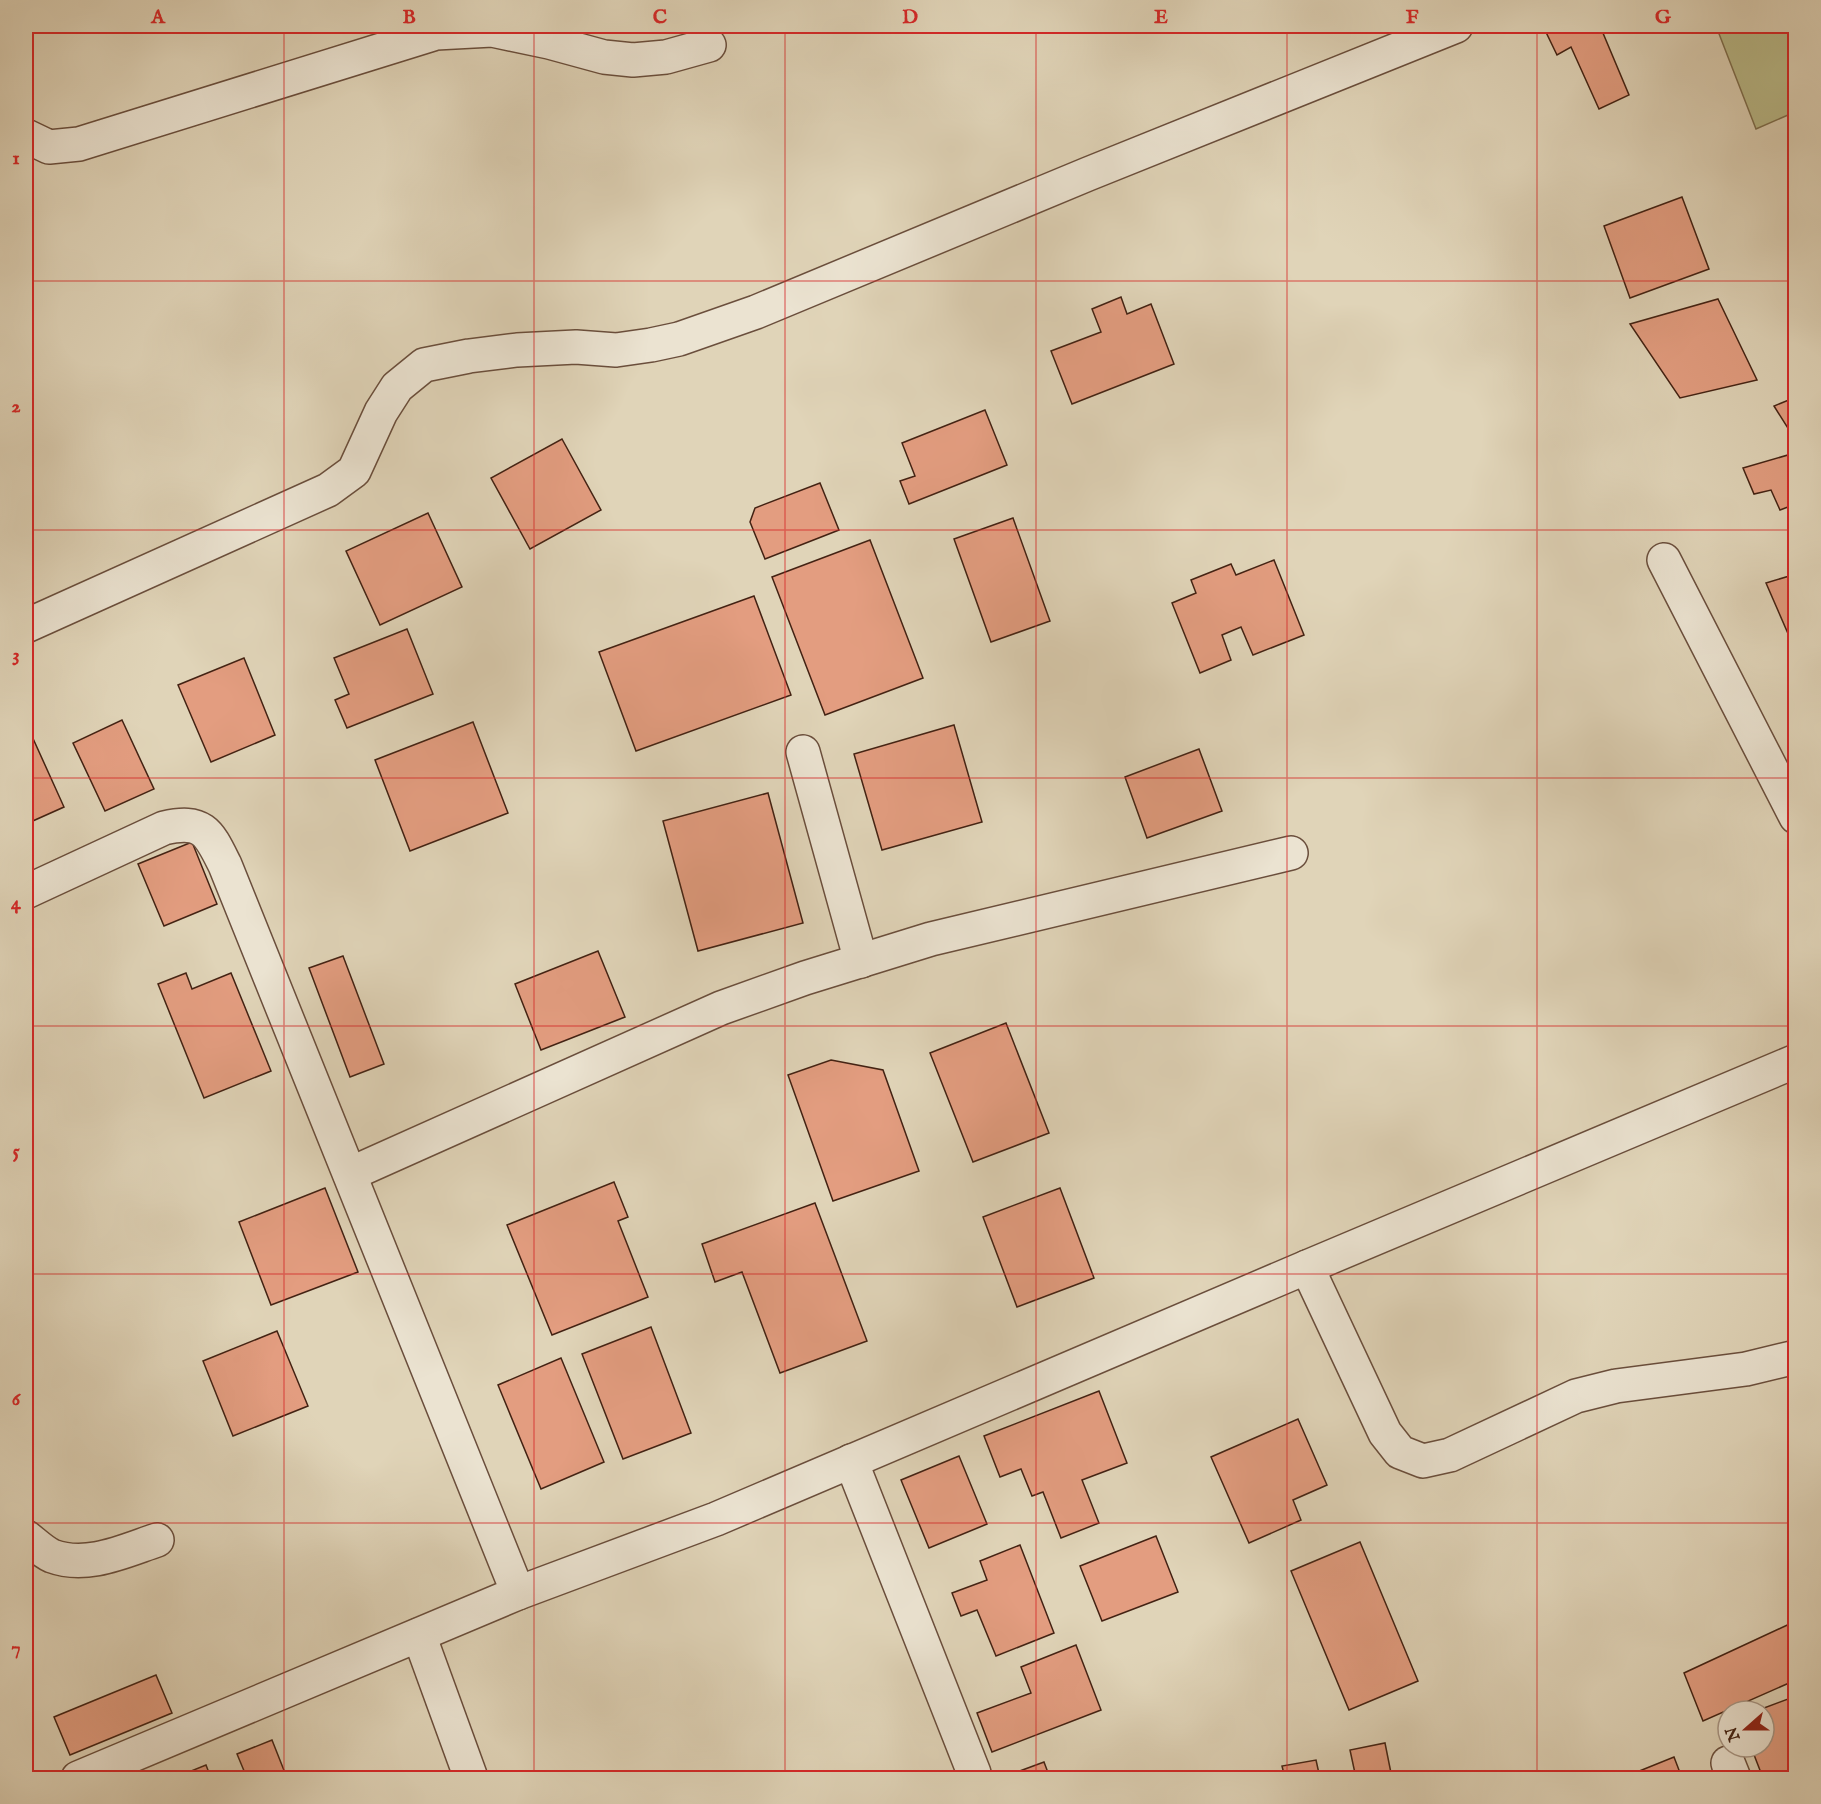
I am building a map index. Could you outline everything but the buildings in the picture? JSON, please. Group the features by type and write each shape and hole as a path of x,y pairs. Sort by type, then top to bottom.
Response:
{"street":[{"path":"26,626 328,490 354,471 381,412 397,387 424,365 517,350 576,347 616,350 651,345 690,335 756,312 1088,174 1456,26"},
{"path":"26,136 49,147 79,144 436,33 492,30 604,57 633,60 666,57 709,45"},
{"path":"1664,560 1796,817"},
{"path":"802,752 861,961"},
{"path":"26,892 165,828 181,824 199,827 212,839 225,865 518,1593"},
{"path":"350,1174 721,1008 805,978 931,939 1291,854"},
{"path":"78,1779 518,1593 716,1519 1796,1061"},
{"path":"1307,1267 1384,1433 1400,1452 1423,1461 1450,1455 1576,1396 1616,1386 1746,1369 1796,1356"},
{"path":"851,1461 974,1773"},
{"path":"26,1537 51,1556 76,1560 106,1557 157,1540"},
{"path":"419,1635 471,1779"}],"green space":[{"path":"1716,26 1795,26 1795,112 1756,129"}]}
